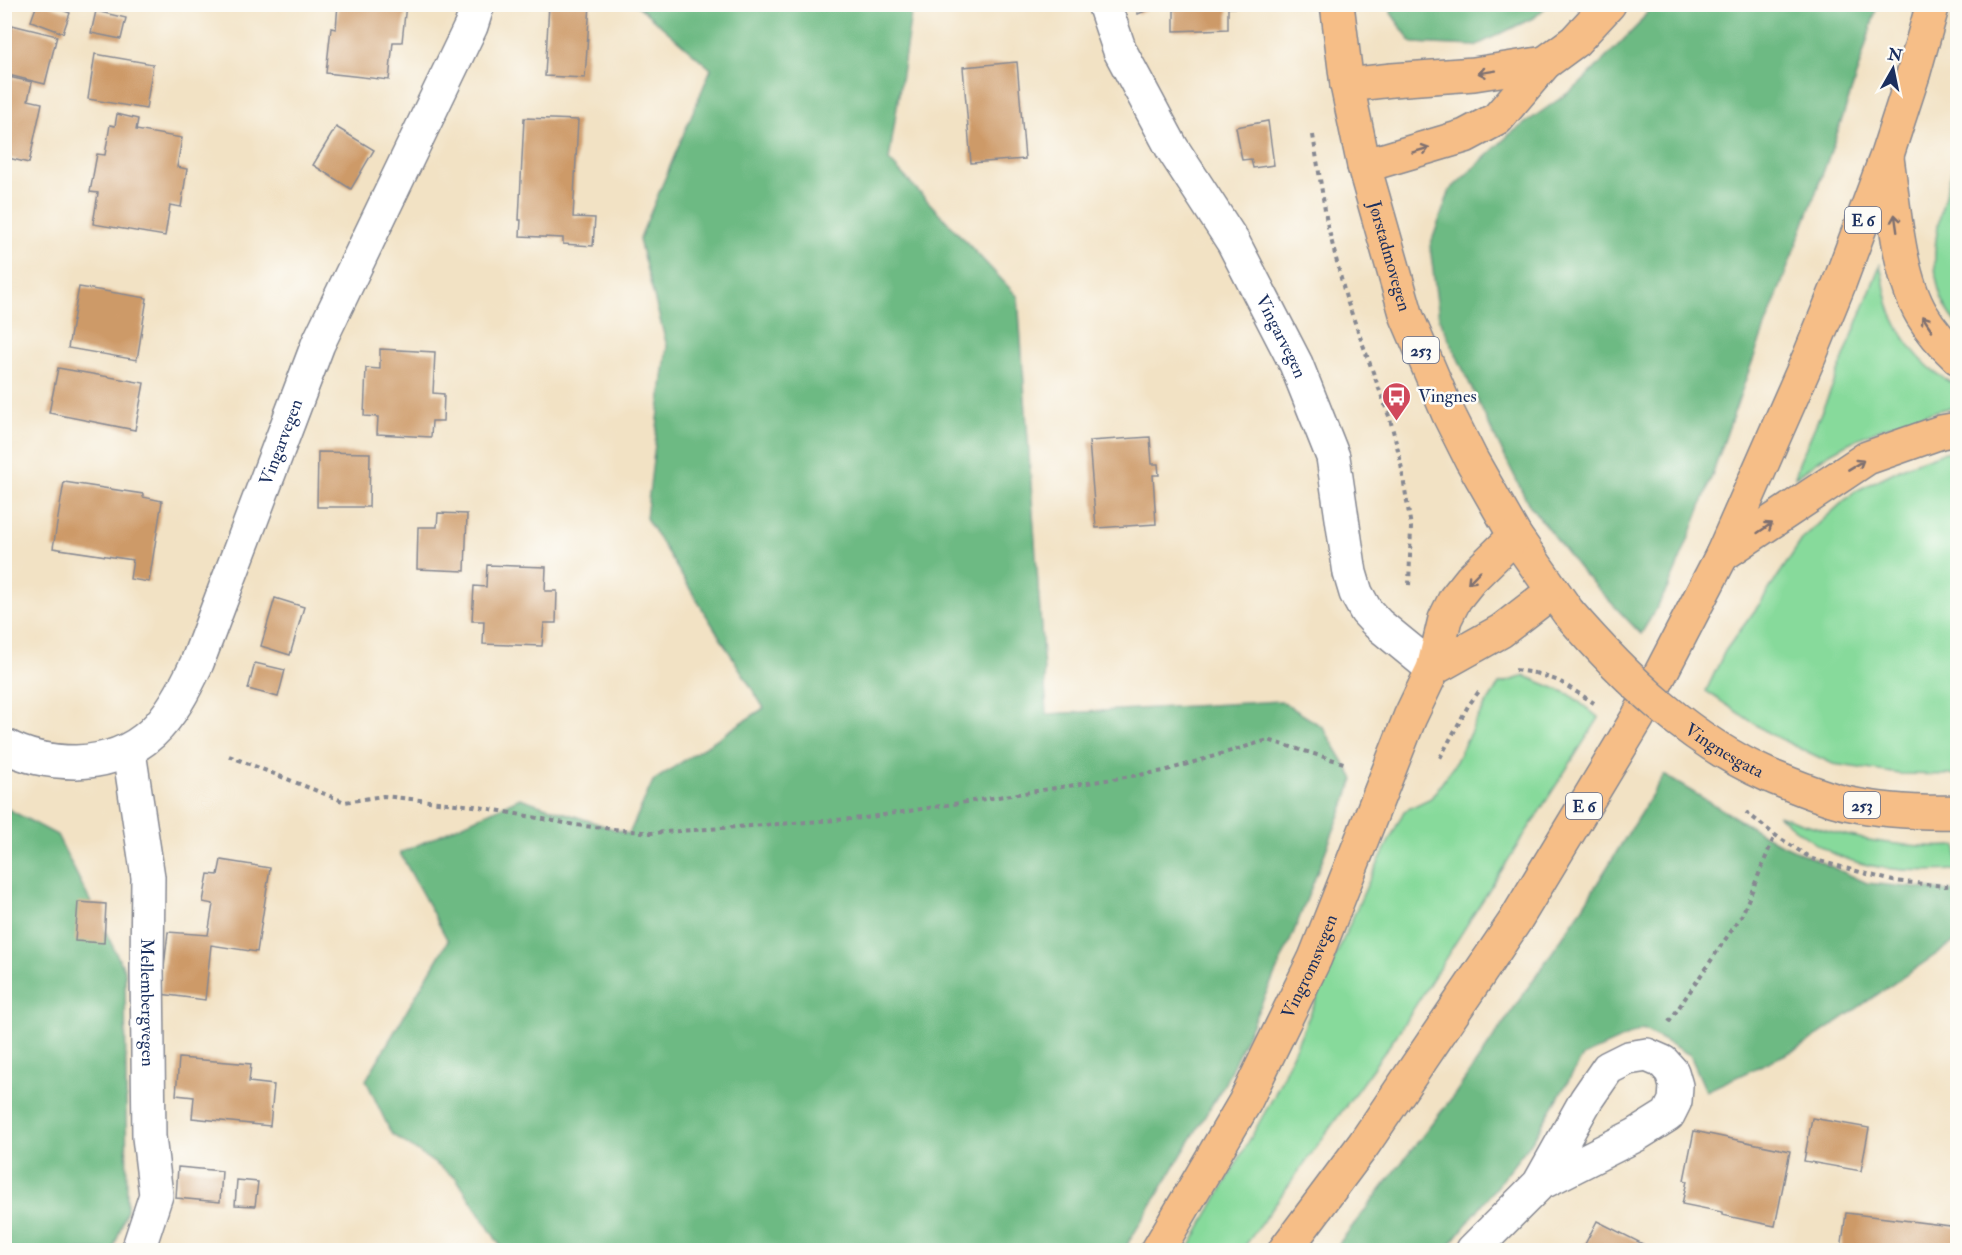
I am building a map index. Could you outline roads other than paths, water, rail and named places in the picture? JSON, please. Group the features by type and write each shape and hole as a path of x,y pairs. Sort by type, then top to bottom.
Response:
{"main road":[{"name":"Jørstadmovegen","path":"1337,4 1347,86 1364,166 1407,317 1428,368 1471,459 1515,536 1561,601"},
{"path":"1364,166 1465,136 1497,119 1545,63 1575,41 1609,4"},
{"name":"E 6","path":"1286,1251 1364,1144 1515,921 1638,717 1722,555 1814,345 1887,155 1933,4"},
{"path":"1347,86 1474,74 1545,63"},
{"path":"1887,155 1898,236 1908,280 1921,313 1939,340 1958,358"},
{"path":"1722,555 1867,458 1941,432 1958,429"},
{"name":"Vingromsvegen","path":"1158,1251 1245,1102 1315,958 1420,692 1433,669 1445,619 1455,599 1471,579 1515,536"},
{"path":"1433,669 1561,601"},
{"name":"Vingnesgata","path":"1561,601 1615,664 1704,740 1741,763 1812,793 1845,803 1928,813 1958,812"}],"street":[{"name":"Vingarvegen","path":"4,745 20,754 57,762 95,761 129,752 160,725 182,695 197,663 318,344 471,26 478,4"},
{"name":"Vingarvegen","path":"1104,4 1120,51 1172,148 1233,242 1296,364 1332,457 1350,573 1356,594 1366,611 1378,624 1433,669"},
{"name":"Mellembergvegen","path":"129,752 148,877 149,1137 156,1195 138,1251"},
{"path":"1473,1251 1539,1184 1586,1100 1608,1068 1628,1058 1647,1055 1663,1062 1672,1072 1676,1086 1675,1101 1668,1115 1636,1136 1539,1184"}],"place":[{"name":"Vingnes","path":"1397,422"}]}
